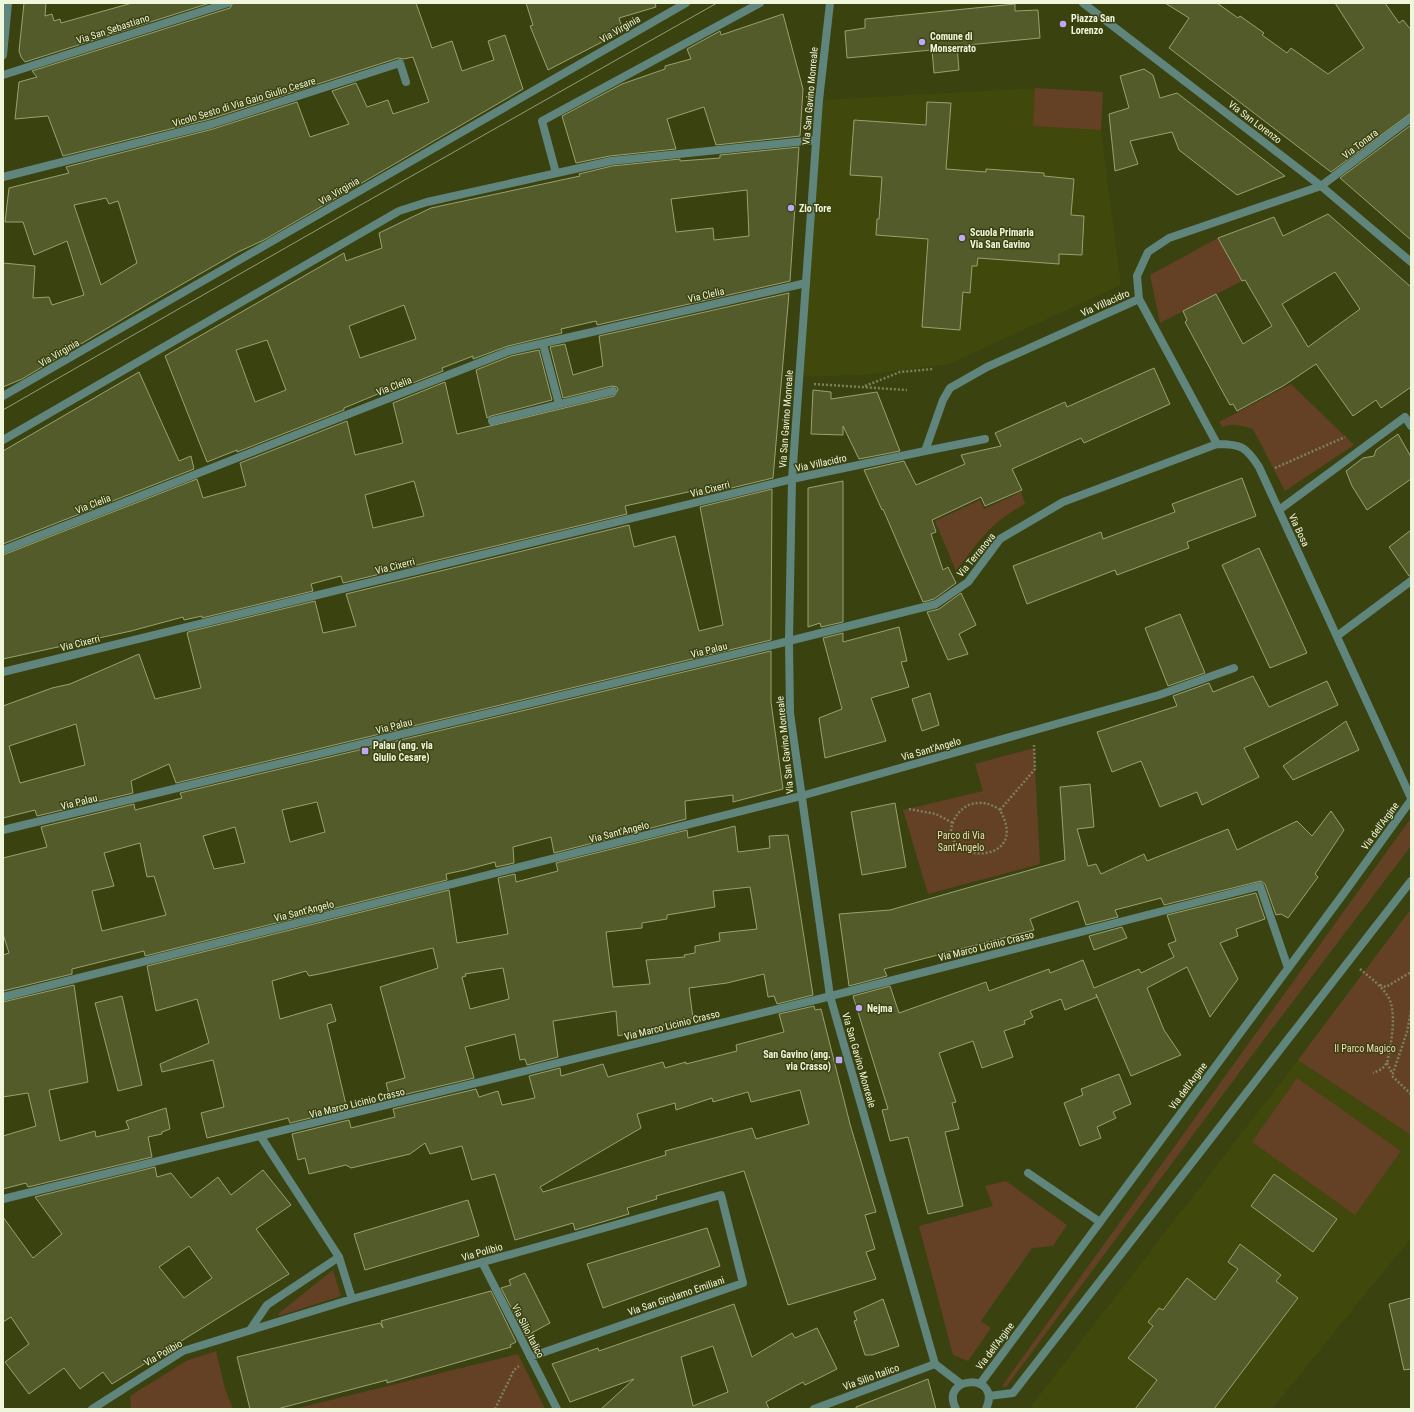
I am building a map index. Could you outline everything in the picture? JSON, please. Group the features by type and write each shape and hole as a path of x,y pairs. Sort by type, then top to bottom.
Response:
{"street":[{"path":"3,55 8,3"},
{"name":"Via San Sebastiano","path":"3,75 228,3"},
{"name":"Via Virginia","path":"3,396 686,3"},
{"path":"556,173 542,121 760,3"},
{"name":"Via San Gavino Monreale","path":"830,3 816,140 792,479 789,641 790,713 830,996 935,1364"},
{"name":"Via San Lorenzo","path":"1083,3 1321,186 1411,262"},
{"name":"Vicolo Sesto di Via Gaio Giulio Cesare","path":"3,177 212,124 400,63 406,82"},
{"name":"Via Tonara","path":"1321,186 1411,118"},
{"path":"3,440 399,211 428,202 611,161 816,140"},
{"name":"Via Villacidro","path":"925,451 943,400 950,388 987,367 1139,298 1136,276 1148,252 1169,238 1321,186"},
{"name":"Via Clelia","path":"3,550 509,351 806,282"},
{"path":"1139,298 1217,444"},
{"path":"544,344 559,404"},
{"path":"492,421 613,391"},
{"path":"1279,510 1405,417 1411,426"},
{"name":"Via Villacidro","path":"792,479 985,439"},
{"name":"Via Bosa","path":"1217,444 1233,444 1248,451 1262,474 1411,799"},
{"name":"Via Terranova","path":"789,641 936,604 968,582 1000,539 1057,506 1217,444"},
{"name":"Via Cixerri","path":"3,672 792,479"},
{"path":"1337,636 1411,581"},
{"name":"Via Palau","path":"3,830 789,641"},
{"name":"Via Sant'Angelo","path":"3,997 801,796 1159,695 1234,668"},
{"name":"Via dell'Argine","path":"980,1384 1288,968 1411,799"},
{"path":"989,1396 1013,1393 1411,880"},
{"name":"Via Marco Licinio Crasso","path":"3,1200 830,996 1260,886 1288,968"},
{"path":"261,1137 338,1257 352,1299"},
{"path":"1028,1173 1100,1222"},
{"name":"Via Polibio","path":"92,1409 183,1351 352,1299 721,1195"},
{"name":"Via San Girolamo Emiliani","path":"530,1357 743,1283 721,1195"},
{"path":"250,1330 267,1305 338,1257"},
{"name":"Via Silio Italico","path":"482,1262 557,1409"},
{"path":"935,1364 961,1384"},
{"name":"Via Silio Italico","path":"814,1409 935,1364"},
{"path":"956,1409 953,1402 953,1396 961,1384 974,1381 985,1388 989,1396 987,1409"}],"path":[{"path":"863,387 900,372 933,369"},
{"path":"799,384 907,390"},
{"path":"1262,474 1345,437"},
{"path":"1000,810 1035,769 1033,731"},
{"path":"982,802 992,804 1000,810 1007,826 1007,836 1002,844 994,851 987,854 970,853 961,848 954,840 953,823 957,813 972,803 982,802"},
{"path":"909,809 936,814 953,823"},
{"path":"1363,972 1377,983 1388,996 1392,1006 1387,1063 1382,1069 1373,1073"},
{"path":"1377,983 1386,987 1411,972"},
{"path":"1393,1073 1407,1032 1411,1011"},
{"path":"1407,1032 1411,1036"},
{"path":"1387,1063 1393,1073 1392,1076 1411,1094"},
{"path":"495,1409 514,1370 530,1357"}],"shaded area":[{"name":"Scuola Primaria Via San Gavino","path":"1035,88 1103,92 1101,130 1121,285 949,364 865,375 799,377 819,100"},
{"path":"1298,1060 1411,1135 1411,1238 1272,1409 1035,1409 1031,1406"}],"green space":[{"path":"1035,88 1103,92 1101,130 1033,126"},
{"path":"1218,238 1242,281 1160,323 1150,275"},
{"path":"1291,384 1354,445 1285,491 1253,429 1234,425 1223,427 1219,422"},
{"path":"1021,492 1025,504 1003,518 986,533 956,571 935,521 980,500 984,509"},
{"name":"Parco di Via Sant'Angelo","path":"1034,748 1040,864 928,894 903,810 983,791 975,764"},
{"path":"1411,818 1411,846 1256,1050 1006,1387 1002,1386"},
{"name":"Il Parco Magico","path":"1411,909 1411,1135 1298,1060"},
{"path":"1297,1078 1401,1151 1355,1215 1252,1142"},
{"path":"1006,1181 1067,1225 1053,1246 1032,1248 981,1321 991,1328 968,1361 953,1355 919,1226 993,1206 985,1186"},
{"path":"333,1270 341,1296 279,1316 279,1313"},
{"path":"216,1351 225,1389 233,1409 129,1409 131,1406 130,1396 186,1361"},
{"path":"518,1354 545,1409 294,1409"}],"building":[{"path":"24,3 46,3 45,16 52,14 54,21 60,19 61,23 132,3 210,3 25,62 19,51"},
{"path":"233,3 416,3 432,48 452,41 462,71 494,60 488,41 505,35 523,89 264,240 238,252 153,301 22,379 3,387 3,263 35,266 33,298 49,297 52,305 84,295 67,241 34,255 23,222 5,222 9,188 69,173 66,167 213,129 297,102 310,137 349,124 332,91 356,83 367,107 388,100 393,114 429,102 413,57 404,59 398,58 210,119 63,156 48,116 15,119 19,82 37,77 32,71 230,8","holes":["106,198 109,204 118,201 137,263 101,285 74,205"]},
{"path":"526,3 655,3 656,7 619,18 623,31 548,70 530,26 533,25"},
{"path":"1165,3 1217,3 1238,18 1240,16 1264,33 1262,35 1287,53 1291,48 1328,74 1364,48 1335,3 1385,3 1399,23 1403,20 1411,30 1411,113 1331,172 1169,48 1189,18"},
{"name":"Comune di Monserrato","path":"1015,4 1015,11 1038,10 1040,38 957,46 959,70 934,73 932,50 847,58 845,31 865,28 865,19"},
{"path":"783,14 803,89 800,136 716,145 704,107 667,119 676,149 610,156 576,163 562,116 622,84 665,69 665,66 691,59 687,49 720,31 721,35"},
{"path":"1144,69 1153,75 1160,98 1177,93 1285,176 1237,195 1179,150 1172,132 1130,141 1138,164 1115,171 1109,114 1129,108 1120,76"},
{"path":"927,102 951,103 946,169 986,172 986,169 1044,173 1044,176 1074,179 1071,215 1084,216 1082,255 1059,254 1059,264 978,258 977,266 972,266 970,293 963,292 960,330 922,327 928,239 876,235 877,219 879,219 882,177 850,175 854,120 926,125"},
{"path":"1411,125 1411,240 1340,178"},
{"path":"799,147 790,281 597,325 596,321 561,329 562,333 508,346 473,359 473,356 442,368 443,371 390,392 390,389 344,408 344,410 237,452 237,450 207,462 165,356 344,253 346,261 382,248 379,233 431,208 580,176 579,174 612,166 680,159 680,161 720,158 720,155","holes":["747,190 749,236 714,240 713,228 676,232 671,199","404,305 416,339 360,358 349,326","267,340 286,390 255,402 236,350"]},
{"path":"1328,214 1411,287 1411,387 1381,408 1376,400 1353,416 1316,364 1283,386 1237,411 1233,404 1230,405 1185,322 1187,320 1183,311 1216,294 1243,344 1272,326 1245,280 1242,281 1218,238 1274,217 1283,236","holes":["1335,272 1360,309 1308,347 1282,304"]},
{"path":"789,293 773,478 698,496 697,490 625,506 627,514 343,583 341,576 311,584 313,591 202,618 202,616 184,620 183,617 131,631 3,659 3,555 197,479 203,498 246,486 240,463 347,421 355,455 403,443 393,403 445,382 457,434 614,396 618,390 617,387 612,386 563,398 550,347 565,344 573,375 603,366 599,336","holes":["414,481 424,516 373,528 365,495"]},
{"path":"539,350 552,400 487,418 476,370 511,356"},
{"path":"1154,368 1170,404 1084,443 1081,438 1012,469 1022,490 985,506 981,497 932,520 936,532 931,534 943,570 948,567 956,583 934,599 923,602 883,509 882,510 864,470 904,461 916,485 965,464 961,455 1001,446 995,433 1065,402 1067,407"},
{"path":"139,372 179,461 191,456 194,469 3,544 3,451"},
{"path":"813,390 831,392 831,399 877,392 900,451 859,459 843,426 843,435 811,434"},
{"path":"1398,434 1411,457 1411,479 1367,510 1352,486 1346,471 1363,458 1374,456 1376,450"},
{"path":"1242,478 1256,516 1187,542 1189,548 1117,575 1115,570 1027,604 1013,566 1101,532 1103,539 1175,512 1172,504"},
{"path":"843,481 843,622 821,627 820,623 808,627 808,488"},
{"path":"772,489 771,640 176,783 169,764 131,781 133,793 37,816 35,810 3,818 3,706 52,688 70,684 139,654 155,699 201,688 187,633 188,632 315,601 323,633 356,626 346,594 629,525 634,547 675,536 699,631 723,625 700,507","holes":["76,724 85,765 20,783 9,746"]},
{"path":"1411,530 1411,576 1409,576 1389,547"},
{"path":"1259,548 1307,653 1270,668 1222,565"},
{"path":"961,593 976,625 959,634 968,654 948,660 927,612 939,609"},
{"path":"1180,614 1205,673 1168,686 1145,628"},
{"path":"899,627 907,661 901,662 909,687 871,698 886,741 825,758 819,718 842,709 823,638 843,633 843,642"},
{"path":"771,651 771,702 783,789 733,802 733,795 685,801 686,819 554,853 551,837 513,847 514,863 496,867 495,862 446,874 447,880 145,956 144,951 72,969 72,974 3,991 3,955 9,953 3,934 3,858 47,847 41,827 134,804 135,810 182,798 180,793","holes":["317,802 325,832 290,842 282,810","235,827 245,863 214,869 203,836","140,843 147,877 154,876 166,915 102,931 92,891 114,886 104,853"]},
{"path":"1253,676 1269,707 1327,681 1338,705 1244,748 1259,777 1202,805 1197,792 1160,807 1141,761 1112,772 1097,732 1177,706 1173,696 1209,683 1213,692"},
{"path":"930,693 939,725 922,731 912,699"},
{"path":"1346,721 1359,750 1293,780 1283,766"},
{"path":"1090,784 1094,827 1077,829 1088,866 1096,864 1101,874 1144,854 1147,861 1228,829 1237,850 1297,821 1312,836 1331,811 1344,830 1315,874 1318,877 1288,918 1281,914 1276,915 1265,884 1261,881 1164,905 1161,898 1115,910 1118,917 1086,925 1078,901 1030,919 1034,930 884,969 887,976 849,986 839,914 890,910 1065,860 1060,787"},
{"path":"895,803 906,867 862,875 851,812"},
{"path":"735,826 738,852 770,848 769,836 788,835 813,995 777,1004 774,996 768,997 764,974 727,983 689,988 693,1018 618,1036 616,1011 553,1021 558,1057 527,1065 525,1059 520,1060 515,1034 465,1047 474,1078 390,1098 386,1083 405,1078 380,987 438,968 433,948 309,976 306,971 272,981 280,1019 331,1004 336,1021 327,1024 347,1109 290,1123 288,1118 207,1138 201,1113 224,1107 213,1060 162,1072 160,1064 209,1043 197,999 156,1011 147,966 449,890 457,943 508,934 498,878 515,874 516,882 558,871 556,863 687,830 688,838","holes":["750,887 757,929 719,933 720,941 695,946 695,953 684,955 685,957 646,960 650,984 613,987 606,932 642,928 642,923 667,919 667,915 715,907 713,891","503,968 509,999 470,1009 462,977 466,976 465,974"]},
{"path":"1256,893 1265,919 1236,929 1238,936 1220,943 1238,979 1210,1017 1187,967 1147,988 1164,1030 1181,1055 1131,1076 1096,994 1097,997 1065,1010 1061,999 1030,1011 1033,1017 1024,1021 1025,1024 1004,1031 1013,1057 982,1068 973,1041 939,1053 956,1102 952,1103 959,1129 945,1132 963,1206 928,1214 908,1137 890,1141 882,1110 888,1109 853,996 890,986 899,1013 986,982 989,991 1049,969 1050,973 1083,960 1094,988 1139,969 1141,973 1174,957 1168,944 1176,941 1167,915"},
{"path":"1122,927 1127,938 1094,950 1089,936"},
{"path":"74,985 88,1082 49,1090 60,1141 95,1131 96,1137 129,1129 126,1121 166,1108 170,1129 162,1132 162,1134 148,1137 152,1157 28,1187 26,1183 3,1189 3,1136 36,1126 28,1093 3,1097 3,1002"},
{"path":"122,996 142,1085 118,1091 95,1003"},
{"path":"814,1006 815,1010 821,1009 850,1124 876,1212 865,1215 875,1249 866,1252 876,1279 788,1305 744,1171 656,1196 657,1199 627,1208 629,1214 575,1230 573,1223 515,1240 495,1174 472,1180 462,1146 430,1154 425,1143 410,1154 351,1168 346,1165 309,1174 305,1158 298,1160 292,1134 349,1120 351,1128 395,1117 393,1109 476,1089 479,1097 498,1091 502,1105 535,1098 529,1076 560,1068 561,1076 603,1064 608,1077 663,1062 665,1068 686,1062 686,1064 737,1051 736,1045 784,1032 779,1014","holes":["800,1090 809,1124 756,1139 752,1128 665,1151 666,1155 543,1192 540,1187 641,1128 637,1114 675,1103 676,1110 712,1098 713,1102 748,1092 751,1102"]},
{"path":"1119,1074 1131,1104 1113,1112 1116,1118 1097,1127 1101,1138 1080,1146 1064,1103 1083,1095 1081,1089"},
{"path":"155,1167 157,1177 171,1173 191,1198 218,1177 231,1195 263,1170 291,1205 256,1229 289,1274 112,1384 103,1372 80,1389 64,1368 29,1394 5,1362 29,1344 11,1317 3,1322 3,1217 33,1258 62,1234 35,1197","holes":["189,1246 212,1278 184,1298 159,1267"]},
{"path":"1274,1174 1337,1219 1313,1252 1251,1206"},
{"path":"468,1200 479,1236 365,1270 354,1234"},
{"path":"707,1228 720,1266 603,1308 587,1264"},
{"path":"1240,1244 1281,1275 1276,1281 1298,1298 1214,1409 1135,1409 1157,1380 1128,1358 1153,1326 1148,1322 1159,1308 1163,1310 1187,1278 1215,1300 1238,1269 1228,1262"},
{"path":"525,1273 550,1323 526,1336 501,1288 511,1285 509,1280"},
{"path":"491,1291 516,1342 510,1345 511,1347 387,1383 387,1380 277,1409 250,1409 237,1357 380,1323 383,1328 381,1321"},
{"path":"1411,1298 1411,1369 1404,1370 1389,1304"},
{"path":"883,1299 899,1346 872,1355 865,1355 854,1321 857,1320 854,1312"},
{"path":"734,1304 752,1357 792,1333 795,1338 817,1328 837,1369 805,1385 803,1382 766,1402 769,1409 601,1409 634,1379 570,1402 552,1364 598,1348 599,1351","holes":["713,1346 728,1392 693,1406 681,1357"]},
{"path":"928,1379 936,1409 856,1409 856,1407"}],"tram line":[{"path":"3,410 717,3"}],"place":[{"name":"Piazza San Lorenzo","path":"1063,24"},
{"name":"Comune di Monserrato","path":"922,42"},
{"name":"Zio Tore","path":"791,208"},
{"name":"Scuola Primaria Via San Gavino","path":"962,238"},
{"name":"Palau (ang. via Giulio Cesare)","path":"365,751"},
{"name":"Nejma","path":"859,1008"},
{"name":"San Gavino (ang. via Crasso)","path":"839,1060"}]}
